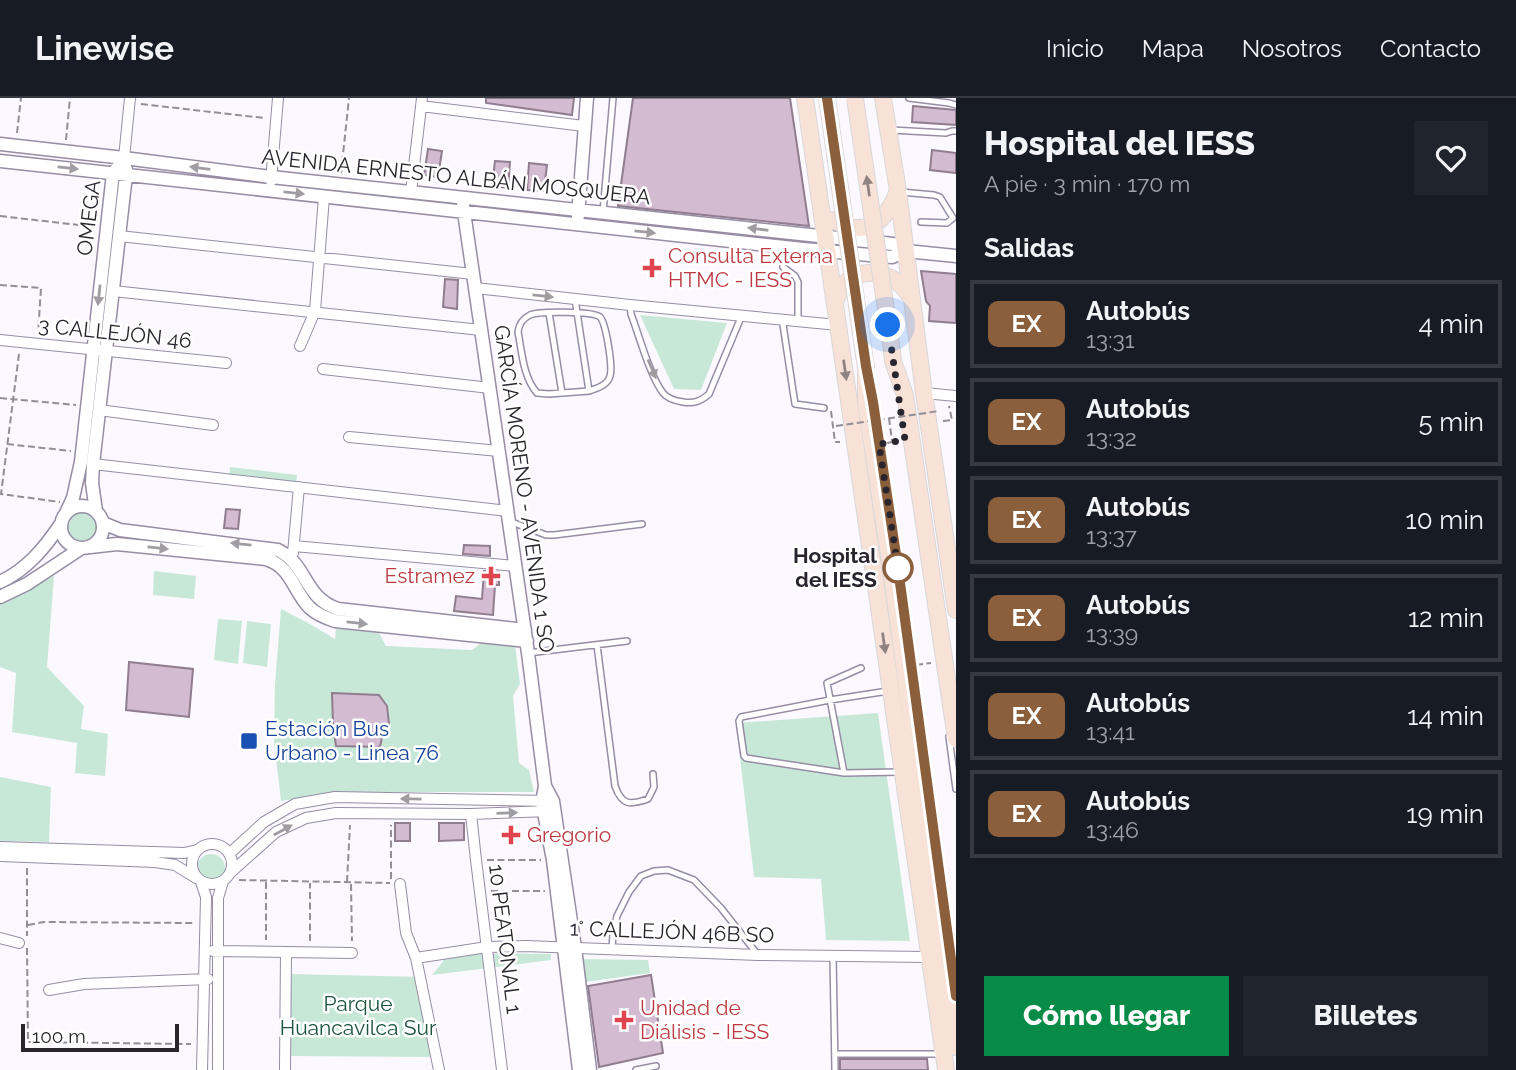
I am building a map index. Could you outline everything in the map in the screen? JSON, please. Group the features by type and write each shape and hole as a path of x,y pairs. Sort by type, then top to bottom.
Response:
{"main road":[{"path":"805,98 928,957 948,1057"},
{"path":"827,98 865,361 866,403 940,927 948,1057"},
{"path":"855,98 892,356 905,395 956,739"},
{"path":"883,98 956,610"},
{"path":"821,205 826,213 840,224 867,227 883,218 898,191"},
{"path":"835,304 837,296 848,282 856,277 874,273 883,274 899,282 911,298"},
{"path":"934,590 945,536"},
{"path":"878,604 890,562"},
{"path":"914,854 940,927"}],"street":[{"path":"270,191 278,98"},
{"path":"577,224 587,98"},
{"path":"124,158 130,100"},
{"path":"411,192 421,102 584,126"},
{"name":"AVENIDA ERNESTO ALBÁN MOSQUERA","path":"0,144 271,177 603,212 827,244"},
{"name":"OMEGA","path":"96,511 92,483 93,409 100,350 107,228 113,173 124,158"},
{"name":"OMEGA","path":"100,350 113,291 120,236 127,175 124,158"},
{"name":"AVENIDA ERNESTO ALBÁN MOSQUERA","path":"0,161 577,224 827,244 893,244 905,251 956,257"},
{"path":"300,346 315,311 324,197"},
{"name":"GARCÍA MORENO - AVENIDA 1 SO","path":"463,198 527,641 545,786 590,1070"},
{"path":"120,236 473,274"},
{"path":"475,288 838,325"},
{"path":"113,291 481,330"},
{"name":"3 CALLEJÓN 46","path":"0,340 226,363"},
{"path":"323,369 490,388"},
{"path":"924,393 952,396"},
{"path":"93,409 213,425"},
{"name":"OMEGA","path":"68,508 77,481 93,409"},
{"path":"349,437 499,451"},
{"path":"93,464 299,487 508,516"},
{"path":"299,487 293,552 318,599 326,605 527,641"},
{"path":"0,582 18,572 43,549 68,508 84,506 96,511 103,523 120,530 293,552 516,566"},
{"path":"0,597 96,543 101,537 103,523"},
{"path":"60,525 68,544 85,547 117,544 274,561 287,572 311,609 322,617 335,621 527,641"},
{"path":"229,854 264,822 295,804 335,797 548,806"},
{"path":"0,847 155,857 213,885 227,877 276,832 306,818 336,813 471,814 548,806"},
{"name":"GARCÍA MORENO - AVENIDA 1 SO","path":"548,806 556,891 569,947 579,1070"},
{"name":"10 PEATONAL 1","path":"471,814 502,1070"},
{"path":"0,856 155,857 184,853 213,844 219,845 229,854 232,860 218,898 218,1070"},
{"path":"197,850 191,867 205,897 202,1070"},
{"path":"395,883 406,933 416,958 439,1070"},
{"path":"0,938 19,943"},
{"name":"1° CALLEJÓN 46B SO","path":"416,958 487,947 928,957"},
{"path":"205,950 352,953"},
{"path":"285,1070 286,952"},
{"path":"49,990 84,984 218,979"}],"lane":[{"path":"603,212 613,98"},
{"path":"909,98 955,106"},
{"path":"888,129 946,133 954,129"},
{"path":"898,191 940,197 954,219 947,223 920,222"},
{"path":"783,267 795,276 798,282 798,320"},
{"path":"575,299 589,391"},
{"path":"630,305 653,372 664,394 676,401 690,403 701,401 709,394 742,315"},
{"path":"548,313 562,393"},
{"path":"548,313 577,313 602,319 611,365 610,377 605,384 589,391 562,393 537,393 532,387 527,376 519,327 533,314 548,313"},
{"path":"782,318 795,404"},
{"path":"892,356 956,786"},
{"path":"865,361 911,666 956,997"},
{"path":"788,409 795,404 827,408"},
{"path":"508,516 546,535 642,524"},
{"path":"527,641 597,645 627,641"},
{"path":"597,645 615,786 619,797 632,803 648,799 654,787 653,774"},
{"path":"844,773 827,683 861,668"},
{"path":"890,691 741,717 739,721 744,756 844,773 902,772"},
{"path":"612,949 617,916 629,892 641,876 668,870 694,880 721,908 758,955"},
{"path":"834,956 835,1070"},
{"path":"835,1054 948,1057"},
{"path":"636,1070 656,1066"}],"path":[{"path":"15,146 21,98"},
{"path":"64,151 70,98"},
{"path":"340,183 349,98"},
{"path":"130,100 276,119"},
{"path":"0,216 107,228"},
{"path":"0,285 41,288 38,344"},
{"path":"20,342 1,494 68,508"},
{"path":"941,421 951,419 952,396"},
{"path":"0,398 93,409"},
{"path":"827,408 834,426 835,442"},
{"path":"834,426 939,411"},
{"path":"889,418 892,442"},
{"path":"879,444 905,440"},
{"path":"7,444 82,453"},
{"path":"911,666 938,662"},
{"path":"347,883 351,813"},
{"path":"227,877 266,882 395,883 391,813"},
{"path":"26,857 28,1042 203,1044"},
{"path":"476,860 552,860"},
{"path":"266,882 266,951"},
{"path":"310,882 310,952"},
{"path":"351,883 352,953"},
{"path":"480,891 556,891"},
{"path":"27,925 44,922 193,923"}],"green space":[{"path":"640,315 727,323 701,390 674,389"},
{"path":"230,467 297,475 296,485 229,477"},
{"path":"82,512 88,513 96,521 96,533 88,541 82,542 76,541 68,533 67,527 68,521 76,513"},
{"path":"154,571 196,576 194,599 153,595"},
{"path":"54,576 47,667 84,706 81,729 108,734 105,776 75,773 77,743 12,732 16,673 0,667 0,603"},
{"path":"281,609 335,639 336,628 379,633 386,646 472,650 481,643 515,645 520,684 513,696 519,763 529,770 534,792 338,792 281,801 274,740"},
{"path":"218,619 242,621 238,664 214,660"},
{"path":"247,621 271,624 267,667 243,663"},
{"path":"878,713 910,941 826,940 821,879 754,877 736,723"},
{"path":"0,777 51,787 49,842 0,841"},
{"path":"211,854 221,858 225,868 221,878 211,882 201,878 197,868 201,858"},
{"path":"448,953 551,954 551,960 432,975"},
{"path":"581,959 648,960 650,973 585,982"},
{"name":"Parque Huancavilca Sur","path":"290,974 424,977 431,1057 289,1056"}],"building":[{"path":"486,98 574,98 572,115 486,103"},
{"path":"633,98 790,98 809,226 618,206"},
{"path":"913,106 956,110 956,125 912,122"},
{"path":"428,149 442,151 438,177 424,175"},
{"path":"932,150 956,153 956,173 930,170"},
{"path":"495,161 510,162 508,188 492,186"},
{"path":"529,163 547,165 544,191 527,190"},
{"path":"921,271 956,274 956,323 929,321 930,306 926,301"},
{"path":"445,279 458,280 457,309 443,307"},
{"path":"226,509 240,510 238,529 224,528"},
{"path":"464,545 490,546 490,556 463,554"},
{"path":"484,571 499,572 499,585 495,585 493,615 454,611 456,596 482,599"},
{"path":"129,662 193,669 189,717 126,710"},
{"path":"332,693 379,695 387,706 389,724 380,747 336,746"},
{"path":"395,823 410,823 410,841 395,841"},
{"path":"439,823 464,823 464,840 439,841"},
{"name":"Unidad de Diálisis - IESS","path":"651,975 663,1053 599,1067 588,986"},
{"path":"840,1059 927,1059 928,1070 840,1070"}],"bus line":[{"name":"EX","path":"827,98 898,568 956,996"}],"place":[{"name":"Consulta Externa HTMC - IESS","path":"652,268"},
{"name":"Hospital del IESS","path":"898,568"},
{"name":"Estramez","path":"491,576"},
{"name":"Estación Bus Urbano - Linea 76","path":"249,741"},
{"name":"Gregorio","path":"511,835"},
{"name":"Unidad de Diálisis - IESS","path":"624,1020"}],"route":[{"path":"888,325 905,440 879,444 898,568"}]}
